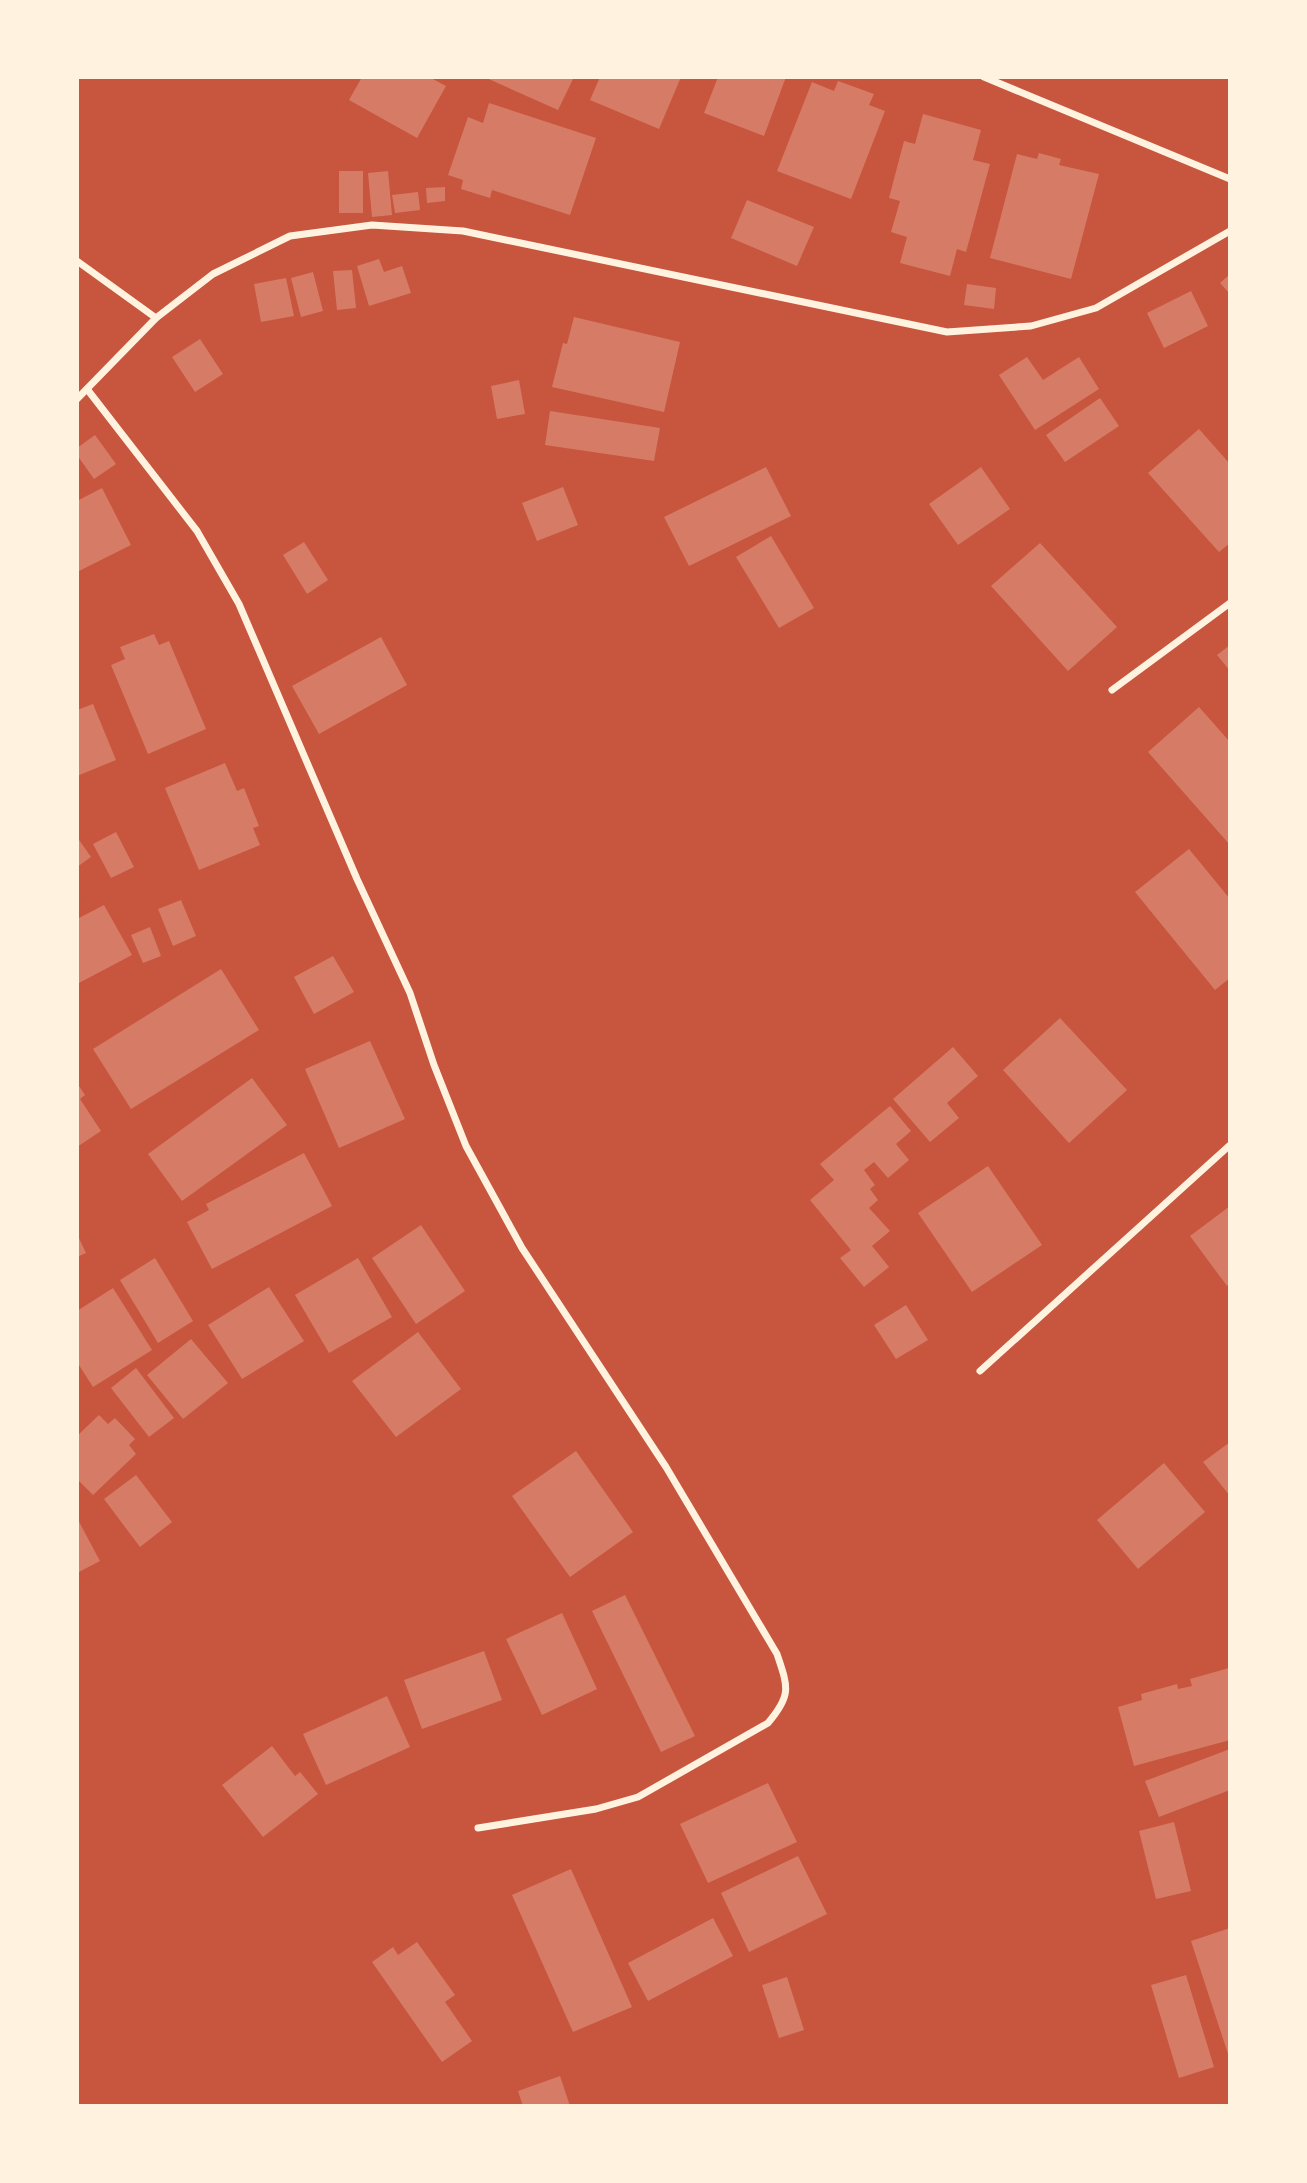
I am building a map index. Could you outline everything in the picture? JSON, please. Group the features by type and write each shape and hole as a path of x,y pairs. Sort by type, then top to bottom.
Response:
{"street":[{"path":"984,77 1230,179"},
{"path":"77,399 156,318 213,274 290,236 372,225 463,231 947,332 1031,326 1096,308 1230,231"},
{"path":"77,261 156,318"},
{"path":"86,389 197,531 239,604 356,879 411,993 434,1065 466,1146 522,1248 680,1490 777,1654 787,1685 782,1706 768,1723 638,1797 596,1809 478,1828"},
{"path":"1112,690 1230,603"},
{"path":"980,1370 1230,1145"}],"building":[{"path":"362,77 429,77 446,86 417,138 349,100"},
{"path":"484,77 574,77 558,110"},
{"path":"600,77 681,77 659,129 590,100"},
{"path":"718,77 786,77 764,136 704,113"},
{"path":"838,81 874,94 869,105 885,111 851,199 777,171 812,82 834,91"},
{"path":"489,103 596,138 570,215 492,190 490,198 461,189 463,180 448,175 468,117 483,123"},
{"path":"923,114 981,130 973,160 990,164 966,252 957,249 950,276 900,263 907,237 891,232 900,201 889,198 904,141 915,144"},
{"path":"1039,153 1061,159 1059,165 1099,174 1071,279 990,258 1017,154 1037,159"},
{"path":"339,171 363,171 363,213 339,213"},
{"path":"388,171 392,215 372,217 368,173"},
{"path":"445,187 445,201 427,203 426,188"},
{"path":"418,192 420,210 395,213 392,195"},
{"path":"747,200 814,227 797,266 731,238"},
{"path":"379,259 384,272 402,266 411,293 369,306 357,266"},
{"path":"352,270 356,308 337,310 333,271"},
{"path":"313,272 323,311 301,317 291,278"},
{"path":"1230,274 1230,294 1220,283"},
{"path":"286,278 294,316 261,322 254,284"},
{"path":"967,284 996,288 994,309 964,305"},
{"path":"1191,291 1208,326 1164,348 1147,313"},
{"path":"574,317 680,342 664,412 552,387 563,343 567,344"},
{"path":"200,339 223,374 195,392 172,357"},
{"path":"1027,357 1043,380 1079,357 1099,389 1035,430 999,375"},
{"path":"519,380 525,414 497,419 491,386"},
{"path":"1100,398 1119,426 1065,462 1046,435"},
{"path":"550,411 660,428 654,461 545,445"},
{"path":"1199,429 1230,464 1230,543 1219,552 1148,473"},
{"path":"95,435 116,464 94,479 77,455 77,448"},
{"path":"766,467 791,516 689,566 664,517"},
{"path":"981,467 1010,509 958,545 929,504"},
{"path":"563,487 578,525 537,541 522,503"},
{"path":"102,488 131,545 77,572 77,501"},
{"path":"771,536 814,608 779,628 736,557"},
{"path":"304,542 328,580 307,594 283,555"},
{"path":"1040,543 1117,627 1068,671 991,586"},
{"path":"154,634 159,645 169,641 206,729 148,754 111,665 125,659 120,647"},
{"path":"381,637 407,685 319,734 292,686"},
{"path":"1230,645 1230,671 1217,655"},
{"path":"93,704 116,760 77,776 77,710"},
{"path":"1199,707 1230,742 1230,845 1148,752"},
{"path":"225,763 237,791 244,788 259,826 253,828 260,845 199,870 165,788"},
{"path":"116,832 134,867 111,878 93,844"},
{"path":"77,837 91,857 77,867"},
{"path":"1189,849 1230,899 1230,978 1215,990 1135,892"},
{"path":"181,900 196,936 173,946 158,909"},
{"path":"104,905 132,955 77,984 77,919"},
{"path":"150,927 161,956 143,963 131,935"},
{"path":"333,956 354,992 314,1014 294,977"},
{"path":"221,969 259,1030 131,1109 93,1049"},
{"path":"1060,1018 1127,1090 1069,1143 1003,1070"},
{"path":"370,1041 405,1119 339,1148 305,1069"},
{"path":"953,1047 978,1076 947,1103 959,1118 930,1142 893,1099"},
{"path":"252,1078 287,1125 182,1201 148,1154"},
{"path":"77,1083 85,1095 80,1099 101,1131 77,1147"},
{"path":"890,1106 911,1131 896,1144 909,1160 888,1178 874,1162 864,1170 875,1185 870,1189 878,1200 869,1208 890,1231 872,1246 889,1267 864,1287 840,1258 851,1250 810,1200 834,1180 820,1164"},
{"path":"304,1153 332,1206 212,1269 187,1222 209,1210 206,1204"},
{"path":"988,1166 1042,1245 972,1292 918,1213"},
{"path":"1230,1206 1230,1283 1227,1286 1190,1236"},
{"path":"421,1225 465,1291 416,1324 372,1258"},
{"path":"77,1234 86,1253 77,1257"},
{"path":"155,1258 193,1321 158,1343 120,1280"},
{"path":"358,1258 392,1317 329,1353 295,1295"},
{"path":"269,1287 304,1341 242,1379 208,1325"},
{"path":"113,1288 152,1350 93,1387 77,1362 77,1311"},
{"path":"906,1305 928,1340 896,1359 874,1325"},
{"path":"418,1332 461,1389 396,1437 352,1381"},
{"path":"191,1339 228,1383 183,1419 147,1375"},
{"path":"136,1368 174,1418 149,1437 111,1388"},
{"path":"99,1415 108,1424 115,1418 135,1439 129,1445 136,1454 93,1495 77,1479 77,1436"},
{"path":"1230,1442 1230,1496 1203,1462"},
{"path":"576,1451 633,1532 570,1577 512,1496"},
{"path":"1164,1463 1205,1512 1138,1569 1097,1520"},
{"path":"136,1475 172,1522 140,1547 104,1499"},
{"path":"77,1518 100,1561 77,1573"},
{"path":"625,1595 695,1736 661,1752 592,1611"},
{"path":"562,1613 597,1689 542,1715 506,1639"},
{"path":"484,1651 502,1700 422,1729 404,1680"},
{"path":"1229,1668 1230,1740 1134,1766 1118,1707 1142,1700 1141,1694 1177,1684 1178,1689 1192,1686 1190,1679"},
{"path":"387,1696 410,1747 326,1785 303,1734"},
{"path":"272,1746 295,1776 300,1772 318,1794 263,1837 222,1785"},
{"path":"1230,1749 1230,1790 1159,1817 1145,1781"},
{"path":"768,1783 797,1842 708,1883 680,1824"},
{"path":"1174,1822 1191,1891 1156,1899 1139,1831"},
{"path":"798,1856 827,1914 749,1952 721,1893"},
{"path":"571,1869 632,2007 573,2032 512,1895"},
{"path":"713,1918 733,1956 648,2001 628,1963"},
{"path":"1230,1928 1230,2057 1229,2057 1191,1941"},
{"path":"417,1942 455,1995 445,2002 472,2041 442,2062 372,1962 393,1947 398,1955"},
{"path":"1186,1975 1214,2067 1179,2078 1151,1985"},
{"path":"787,1977 804,2030 779,2038 762,1985"},
{"path":"560,2076 570,2106 523,2106 518,2091"}]}
